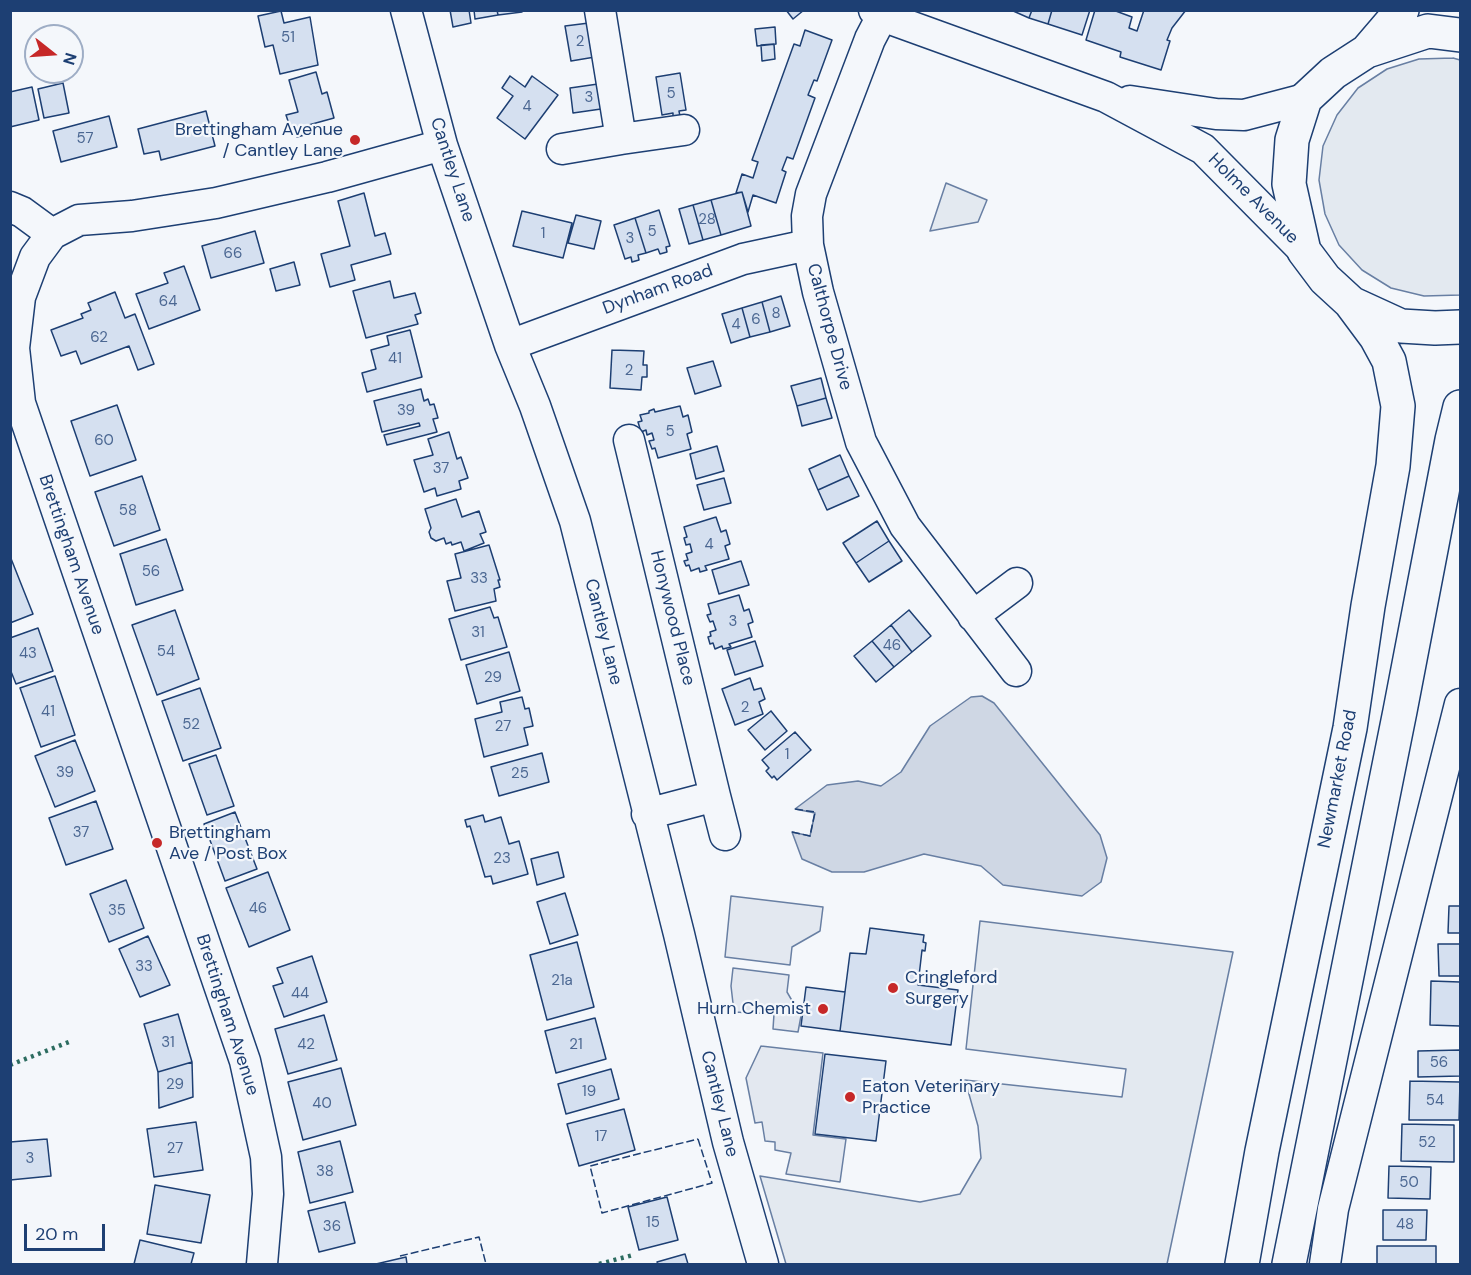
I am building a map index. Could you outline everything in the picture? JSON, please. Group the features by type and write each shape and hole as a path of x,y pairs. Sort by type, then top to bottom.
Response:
{"highway":[{"name":"Newmarket Road","path":"1367,51 1402,10"},
{"name":"Newmarket Road","path":"1242,1264 1262,1151 1350,728 1368,606 1393,466 1398,406 1389,361 1376,337 1350,302 1325,279 1304,251 1289,184 1292,140 1305,99 1332,73 1367,51 1428,31 1461,34"},
{"name":"Newmarket Road","path":"1350,302 1401,326 1461,327"},
{"path":"1289,1264 1452,440 1461,407"}],"street":[{"name":"Cantley Lane","path":"406,10 442,145 510,345 535,406 575,521 679,934 728,1142 763,1264"},
{"path":"600,10 621,139"},
{"name":"Holme Avenue","path":"878,13 1106,97 1203,148 1304,251"},
{"name":"Calthorpe Drive","path":"878,13 811,194 807,216 808,245 818,292 861,442 905,526 1016,671"},
{"name":"Holme Avenue","path":"1106,97 1216,114 1244,115 1305,99"},
{"path":"562,149 684,130"},
{"name":"Brettingham Avenue","path":"262,1264 268,1194 266,1157 245,1061 20,403 14,348 20,297 35,257 52,234 79,220 124,217 216,203 327,177 442,145"},
{"path":"10,207 22,212 52,234"},
{"name":"Dynham Road","path":"510,345 743,259 808,245"},
{"name":"Honywood Place","path":"629,440 725,835"},
{"path":"974,616 1017,583"},
{"path":"1324,1264 1339,1186 1461,704"},
{"path":"647,813 715,796"}],"shaded area":[{"path":"1453,58 1460,60 1460,295 1424,296 1391,288 1362,270 1339,245 1325,214 1319,180 1323,146 1337,115 1358,88 1387,69 1419,59"},
{"path":"946,183 987,200 978,222 930,231"},
{"path":"982,696 994,703 1100,835 1107,858 1101,882 1082,896 1003,885 981,866 924,854 864,872 832,872 802,859 792,832 810,836 815,813 795,809 827,785 858,781 881,786 901,772 930,726 971,697"},
{"path":"731,896 823,907 820,931 792,947 790,965 725,957"},
{"path":"980,921 1233,952 1167,1264 786,1264 760,1176 920,1202 960,1194 981,1158 978,1126 965,1080 1122,1097 1126,1069 966,1049"},
{"path":"733,968 789,975 787,992 801,1016 798,1032 773,1029 774,1014 734,1012 731,986"},
{"path":"761,1046 823,1053 813,1135 846,1139 840,1182 786,1174 791,1153 775,1150 775,1142 765,1141 762,1122 755,1123 746,1078"}],"building":[{"path":"450,10 469,10 471,23 453,27"},
{"path":"474,10 497,10 498,15 475,19"},
{"path":"497,10 522,10 522,12 498,15"},
{"path":"786,10 804,10 793,19"},
{"path":"1011,10 1032,10 1029,18"},
{"path":"1032,10 1052,10 1048,24 1029,18"},
{"path":"1052,10 1090,10 1082,35 1048,24"},
{"path":"1095,10 1113,10 1132,17 1129,28 1137,31 1144,10 1186,10 1172,28 1167,40 1170,41 1161,70 1120,57 1121,52 1086,40"},
{"path":"281,11 284,23 310,17 318,65 280,74 273,45 265,47 258,16"},
{"path":"589,23 595,57 571,61 565,26"},
{"path":"775,27 776,44 757,46 755,29"},
{"path":"805,30 832,40 817,81 814,80 808,95 815,98 793,159 787,157 782,170 786,172 776,203 753,195 748,212 742,192 736,193 742,174 753,178 758,162 752,160 794,44 800,46"},
{"path":"774,44 775,59 762,61 761,45"},
{"path":"316,72 322,94 327,92 334,118 305,126 308,134 297,137 295,129 291,130 286,115 298,112 289,80"},
{"path":"680,73 686,110 679,111 680,116 673,117 673,113 662,115 656,77"},
{"path":"510,76 525,87 532,76 558,95 525,139 497,118 513,96 502,88"},
{"path":"605,83 608,108 573,113 570,88"},
{"path":"63,84 69,113 44,118 38,89"},
{"path":"32,87 39,120 10,127 10,92"},
{"path":"206,111 215,146 161,160 159,151 144,154 138,129"},
{"path":"109,116 117,147 61,162 53,131"},
{"path":"742,192 751,226 721,235 711,200"},
{"path":"364,193 375,236 385,233 391,254 351,265 355,280 330,287 321,254 350,246 338,201"},
{"path":"711,200 721,235 703,240 693,205"},
{"path":"693,205 703,240 689,244 679,209"},
{"path":"659,210 670,246 666,247 667,252 660,254 658,249 646,253 635,218"},
{"path":"522,211 572,223 563,258 513,246"},
{"path":"576,215 601,221 594,249 568,243"},
{"path":"635,218 646,253 638,255 639,260 632,262 631,257 625,259 614,225"},
{"path":"255,231 264,263 211,278 202,246"},
{"path":"294,262 300,285 276,291 270,269"},
{"path":"184,266 200,310 149,329 136,294 168,283 164,273"},
{"path":"390,281 394,298 415,293 421,313 415,315 418,324 366,338 353,291"},
{"path":"115,292 125,318 135,314 154,364 138,370 129,346 81,364 76,351 61,356 51,330 83,318 81,314 91,310 88,303"},
{"path":"781,296 790,326 770,332 762,302"},
{"path":"762,302 770,332 750,337 742,308"},
{"path":"742,308 750,337 731,343 722,314"},
{"path":"410,330 422,377 367,392 362,373 376,369 371,350 389,345 387,336"},
{"path":"612,350 644,351 643,365 647,365 647,377 642,377 641,390 610,388"},
{"path":"713,361 721,386 695,394 687,368"},
{"path":"821,378 826,398 797,406 791,386"},
{"path":"421,389 424,401 428,399 430,405 434,404 438,418 433,419 437,432 387,445 384,435 420,426 419,423 382,432 374,401"},
{"path":"826,398 832,418 802,426 797,406"},
{"path":"117,405 136,460 90,476 71,421"},
{"path":"680,406 683,417 688,415 692,432 687,434 691,449 658,458 655,448 652,449 649,441 654,440 652,433 647,435 646,430 641,432 638,422 642,421 640,415 654,409 655,412"},
{"path":"449,432 457,459 461,457 468,478 459,481 461,489 437,496 435,488 424,492 414,460 433,455 428,439"},
{"path":"717,446 724,471 696,479 690,454"},
{"path":"840,455 849,476 818,490 809,469"},
{"path":"142,476 160,530 114,546 95,492"},
{"path":"849,476 859,496 827,510 818,490"},
{"path":"724,478 731,503 704,510 697,485"},
{"path":"456,499 462,517 479,511 486,532 480,534 484,543 464,551 461,542 452,545 451,542 446,544 444,538 436,541 431,538 429,532 431,528 425,509"},
{"path":"716,517 721,532 726,530 730,544 725,546 729,559 705,566 707,570 700,572 699,568 691,571 689,565 686,566 684,561 688,560 686,554 692,552 690,544 686,545 684,538 687,537 684,527"},
{"path":"877,521 889,541 856,563 843,543"},
{"path":"166,539 183,590 136,605 120,554"},
{"path":"889,541 902,561 869,582 856,563"},
{"path":"489,545 500,580 498,580 500,587 494,589 496,601 455,611 447,581 461,578 455,554"},
{"path":"10,556 33,614 10,623"},
{"path":"741,561 749,585 719,594 712,570"},
{"path":"739,595 744,611 749,609 753,622 748,624 752,637 729,644 731,647 723,649 722,646 715,649 708,637 711,636 710,632 716,630 713,621 710,622 707,615 711,614 708,604"},
{"path":"490,607 494,618 498,617 507,647 461,660 449,619"},
{"path":"175,610 199,679 157,695 132,625"},
{"path":"909,610 931,636 912,652 891,625"},
{"path":"891,625 912,652 894,667 872,641"},
{"path":"38,628 53,671 16,684 10,669 10,638"},
{"path":"755,641 763,666 735,675 727,650"},
{"path":"872,641 894,667 876,682 854,656"},
{"path":"509,652 520,691 477,704 466,665"},
{"path":"55,676 75,735 41,747 20,688"},
{"path":"750,678 754,690 761,688 765,699 759,702 763,714 735,725 722,689"},
{"path":"200,688 221,748 183,761 162,701"},
{"path":"522,697 525,709 529,708 533,726 524,728 528,745 484,757 475,719 502,712 500,702"},
{"path":"771,711 787,731 765,750 748,730"},
{"path":"795,732 811,750 777,780 774,776 772,778 766,771 769,768 762,760"},
{"path":"75,740 95,791 55,807 35,756"},
{"path":"542,753 549,782 499,796 491,767"},
{"path":"216,755 234,806 207,815 189,764"},
{"path":"96,801 113,849 66,865 49,818"},
{"path":"235,812 257,869 225,881 204,824"},
{"path":"483,815 485,822 501,817 509,844 519,841 528,874 493,884 491,876 485,877 470,826 467,827 465,820"},
{"path":"558,852 564,877 537,885 531,859"},
{"path":"268,872 290,930 249,947 226,888"},
{"path":"126,880 144,928 109,942 90,894"},
{"path":"565,893 578,935 550,944 537,902"},
{"path":"1449,906 1460,906 1460,933 1448,933"},
{"name":"Cringleford Surgery","path":"870,928 924,935 923,942 926,943 925,951 922,950 918,985 958,990 951,1045 840,1031 850,953 866,954"},
{"path":"148,936 170,985 140,997 119,949"},
{"path":"577,942 594,1007 547,1020 530,955"},
{"path":"1438,944 1460,944 1460,976 1439,976"},
{"path":"312,956 327,1002 284,1017 273,986 283,983 277,968"},
{"path":"1431,981 1460,982 1460,1026 1430,1025"},
{"name":"Hurn Chemist","path":"806,987 845,992 840,1031 801,1026"},
{"path":"178,1014 192,1062 158,1072 144,1024"},
{"path":"324,1015 337,1060 288,1074 275,1029"},
{"path":"595,1018 606,1059 556,1073 545,1031"},
{"path":"1460,1050 1460,1076 1418,1077 1418,1051"},
{"name":"Eaton Veterinary Practice","path":"825,1054 886,1061 876,1141 815,1134"},
{"path":"192,1062 193,1097 159,1108 158,1072"},
{"path":"341,1068 356,1125 303,1140 288,1082"},
{"path":"611,1069 619,1099 566,1114 558,1084"},
{"path":"1410,1081 1460,1082 1459,1120 1409,1120"},
{"path":"624,1109 635,1150 579,1166 567,1124"},
{"path":"196,1122 203,1170 154,1177 147,1129"},
{"path":"1402,1124 1454,1125 1454,1162 1401,1161"},
{"path":"47,1139 51,1176 10,1180 10,1142"},
{"path":"340,1141 353,1192 310,1203 298,1152"},
{"path":"1389,1166 1431,1167 1430,1199 1388,1198"},
{"path":"155,1185 210,1195 201,1243 147,1234"},
{"path":"667,1197 678,1240 639,1250 628,1207"},
{"path":"345,1202 355,1243 319,1252 308,1211"},
{"path":"1383,1210 1427,1210 1426,1240 1383,1240"},
{"path":"140,1240 194,1253 191,1264 134,1264"},
{"path":"1377,1246 1436,1246 1436,1264 1377,1264"},
{"path":"685,1254 688,1264 658,1264 657,1262"},
{"path":"406,1257 407,1264 376,1264"}],"hedge":[{"path":"10,1065 69,1042"},
{"path":"599,1264 633,1255"}],"fence":[{"path":"792,832 810,836 815,812 795,809"},
{"path":"698,1139 712,1183 602,1213 590,1166 698,1139"},
{"path":"400,1256 479,1237 486,1264"}],"place":[{"name":"Brettingham Avenue / Cantley Lane","path":"355,140"},
{"name":"Brettingham Ave / Post Box","path":"157,843"},
{"name":"Cringleford Surgery","path":"893,988"},
{"name":"Hurn Chemist","path":"823,1009"},
{"name":"Eaton Veterinary Practice","path":"850,1097"}]}
